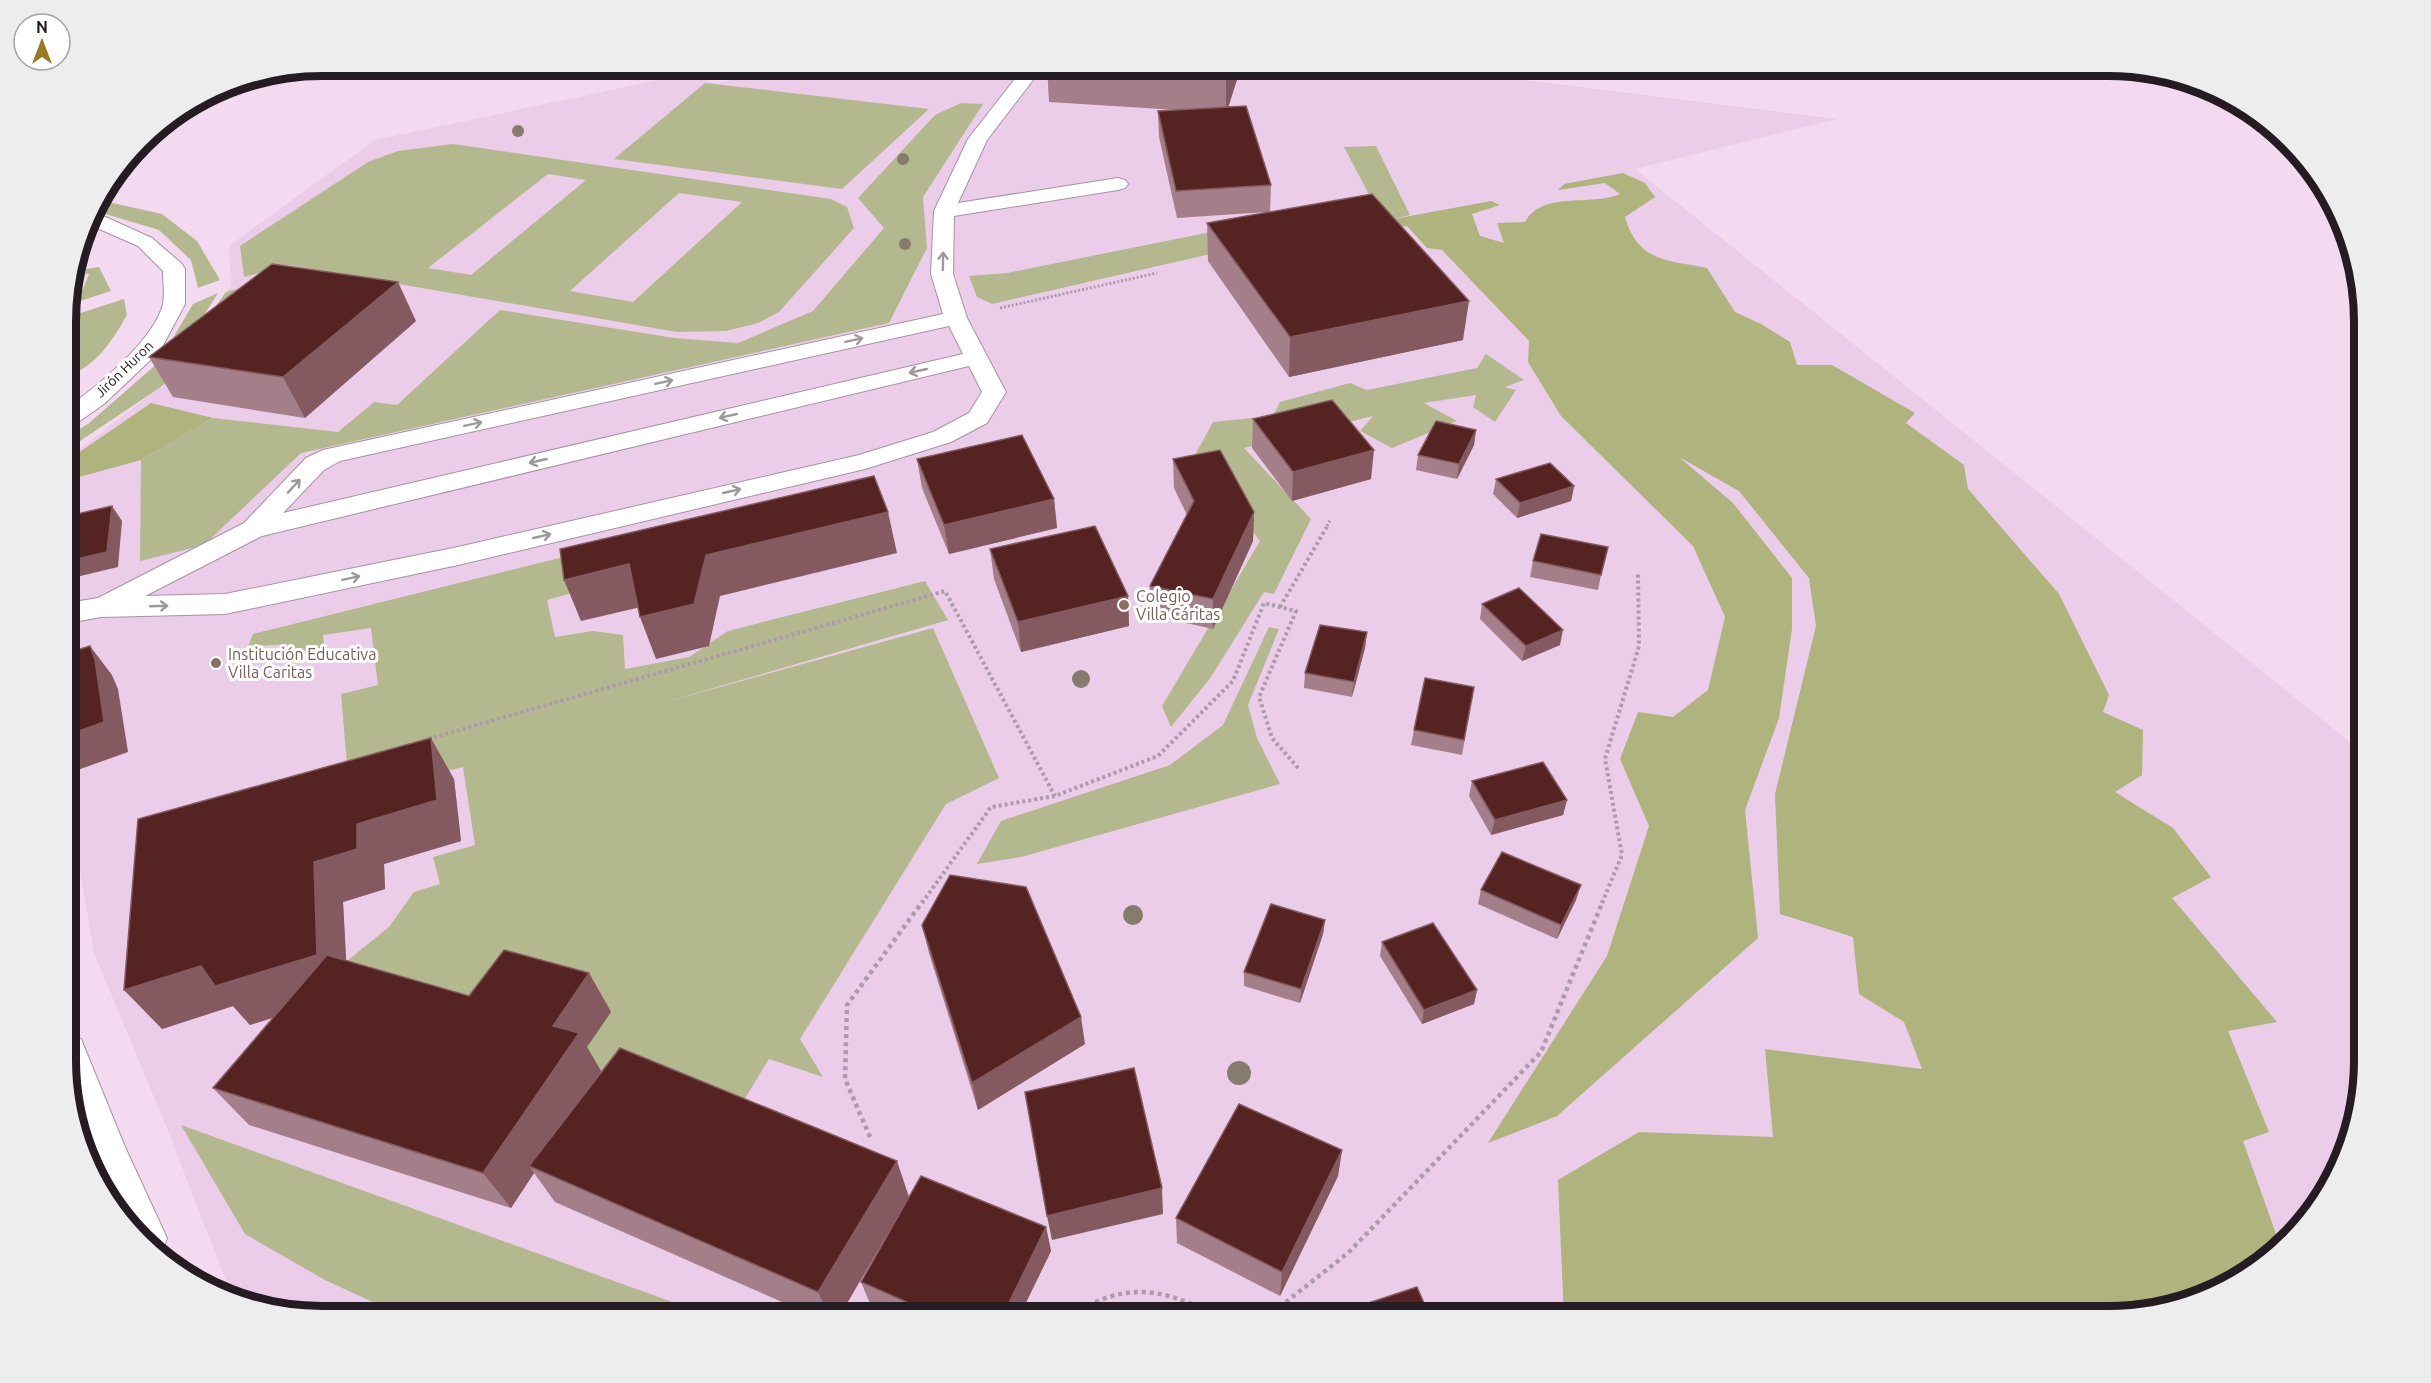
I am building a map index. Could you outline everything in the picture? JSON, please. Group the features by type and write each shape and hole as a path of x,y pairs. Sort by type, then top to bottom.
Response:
{"lane":[{"path":"76,612 100,607 225,604 458,556 865,461 942,437 978,418 994,392 956,318 942,274 944,211 978,139 1027,76"},
{"path":"944,211 1118,184"},
{"name":"Jirón Huron","path":"76,412 95,399 152,346 174,304 174,269 145,242 99,221"},
{"path":"254,529 315,464 332,455 956,318"},
{"path":"100,607 254,529 975,358"},
{"path":"77,1074 108,1152 142,1227"}],"path":[{"path":"956,318 1157,273"},
{"path":"1280,607 1331,519"},
{"path":"1281,1306 1348,1253 1541,1052 1622,855 1605,759 1639,646 1638,573"},
{"path":"420,741 945,591 1055,796"},
{"path":"870,1137 845,1079 847,1005 992,807 1055,796 1158,756 1233,681 1263,603 1296,611 1259,697 1272,738 1299,769"},
{"path":"1086,1306 1099,1298 1137,1289 1175,1295 1194,1306"}],"shaded area":[{"name":"Colegio Villa Cáritas","path":"678,76 693,76 715,83 753,76 1495,76 1837,119 1635,169 2354,745 2354,1077 2350,1108 2336,1155 2322,1184 2304,1210 2271,1245 2232,1274 2203,1288 2172,1298 2125,1306 306,1306 275,1302 229,1288 166,1126 94,953 76,849 76,452 155,391 231,286 229,246 375,140"}],"green space":[{"path":"705,83 929,109 842,189 614,159"},
{"path":"961,103 983,104 923,197 927,248 889,323 301,453 204,545 140,561 141,460 213,418 338,432 374,402 397,405 500,310 674,338 738,343 813,311 884,228 858,198 935,115"},
{"path":"453,144 831,199 847,207 854,228 779,312 758,323 726,331 677,332 289,265 244,277 240,246 368,162 398,151","holes":["548,174 586,180 471,275 428,268","679,193 742,202 633,302 570,291"]},
{"path":"1376,146 1410,215 1383,221 1344,147"},
{"path":"1623,173 1645,183 1655,197 1625,217 1631,232 1646,251 1667,260 1707,268 1735,312 1761,324 1790,342 1797,365 1832,365 1915,413 1906,423 1964,465 1968,489 2059,594 2109,695 2103,712 2143,730 2142,775 2115,792 2173,828 2211,877 2172,898 2277,1022 2228,1031 2269,1132 2243,1141 2278,1238 2258,1256 2232,1274 2203,1288 2172,1298 2125,1306 1564,1306 1558,1180 1639,1132 1773,1137 1765,1049 1922,1069 1904,1022 1859,994 1853,937 1780,914 1775,794 1816,626 1809,578 1739,491 1679,457 1733,503 1792,578 1792,629 1779,718 1745,810 1758,938 1557,1116 1488,1143 1607,956 1649,826 1620,759 1638,712 1673,717 1708,690 1725,617 1693,546 1561,416 1528,362 1529,341 1442,250 1427,248 1407,226 1393,228 1383,221 1491,201 1500,205 1472,214 1480,236 1504,243 1497,223 1525,222 1533,212 1555,203 1608,198 1620,194 1605,183 1558,190 1564,184"},
{"path":"108,202 162,214 197,241 220,280 198,288 191,260 159,230 102,213"},
{"path":"1290,216 1324,228 992,304 977,297 969,276 1007,273"},
{"path":"99,267 111,291 78,302 79,290 83,289 89,274 81,274 82,270"},
{"path":"298,273 308,278 155,391 76,444 76,431 88,424 159,362 193,304 218,293 165,377 226,292"},
{"path":"124,299 127,315 103,351 76,372 76,322 76,314"},
{"path":"1486,354 1524,380 1505,387 1516,390 1495,422 1473,407 1476,395 1424,403 1457,421 1392,448 1360,431 1373,416 1244,448 1311,519 1274,594 1264,592 1211,677 1171,727 1162,706 1260,541 1195,455 1213,422 1273,416 1280,402 1350,383 1367,390 1477,368"},
{"path":"151,403 213,418 141,460 76,478 76,455"},
{"path":"628,541 593,587 547,600 555,637 593,631 623,635 625,669 689,657 728,631 925,581 948,620 655,705 933,628 999,778 946,804 800,1039 823,1077 769,1059 730,1123 642,1086 576,1064 610,1012 495,1035 347,961 389,927 414,892 440,884 433,857 475,845 463,767 281,813 348,776 341,694 378,685 371,628 323,635 325,656 290,665 287,644 248,647 253,634"},
{"path":"1269,627 1279,629 1248,705 1257,738 1280,784 1021,857 977,864 1001,821 1170,765 1223,725"},
{"path":"181,1125 683,1306 381,1306 325,1280 245,1234"}],"building":[{"path":"1196,76 1227,76 1226,78"},
{"path":"1246,106 1271,185 1176,191 1158,111"},
{"path":"1372,194 1469,301 1290,337 1207,223"},
{"path":"272,264 398,282 283,377 149,357"},
{"path":"1332,400 1374,450 1293,472 1253,419"},
{"path":"1436,421 1476,430 1459,464 1418,455"},
{"path":"1022,435 1054,499 944,525 917,459"},
{"path":"1220,450 1254,512 1213,599 1150,586 1194,501 1173,459"},
{"path":"1550,463 1574,486 1520,503 1496,479"},
{"path":"874,476 888,512 706,555 694,604 640,617 629,564 564,580 560,549"},
{"path":"112,506 107,552 76,559 76,514"},
{"path":"1095,526 1128,596 1018,622 990,549"},
{"path":"1541,534 1608,547 1601,575 1533,561"},
{"path":"1519,588 1563,630 1526,646 1482,604"},
{"path":"1320,625 1367,632 1354,682 1305,673"},
{"path":"90,646 95,660 104,722 76,732 76,650"},
{"path":"1425,678 1474,687 1464,740 1414,730"},
{"path":"431,738 437,800 357,824 357,849 314,862 317,955 215,986 201,966 124,990 138,819"},
{"path":"1543,762 1567,800 1495,820 1472,781"},
{"path":"1502,852 1581,885 1561,925 1481,890"},
{"path":"950,875 1026,887 1081,1017 972,1083 922,925"},
{"path":"1271,904 1325,920 1301,989 1244,972"},
{"path":"1433,923 1477,990 1424,1010 1382,942"},
{"path":"504,950 589,973 553,1026 579,1033 483,1173 213,1088 327,955 469,996"},
{"path":"620,1048 897,1161 818,1292 529,1166"},
{"path":"1134,1068 1162,1188 1047,1216 1025,1092"},
{"path":"1239,1104 1342,1150 1282,1272 1176,1218"},
{"path":"921,1176 1046,1227 1007,1306 916,1306 861,1282"},
{"path":"1417,1287 1425,1306 1359,1306"}],"place":[{"name":"Colegio Villa Cáritas","path":"1124,605"},
{"name":"Institución Educativa Villa Caritas","path":"216,663"}]}
